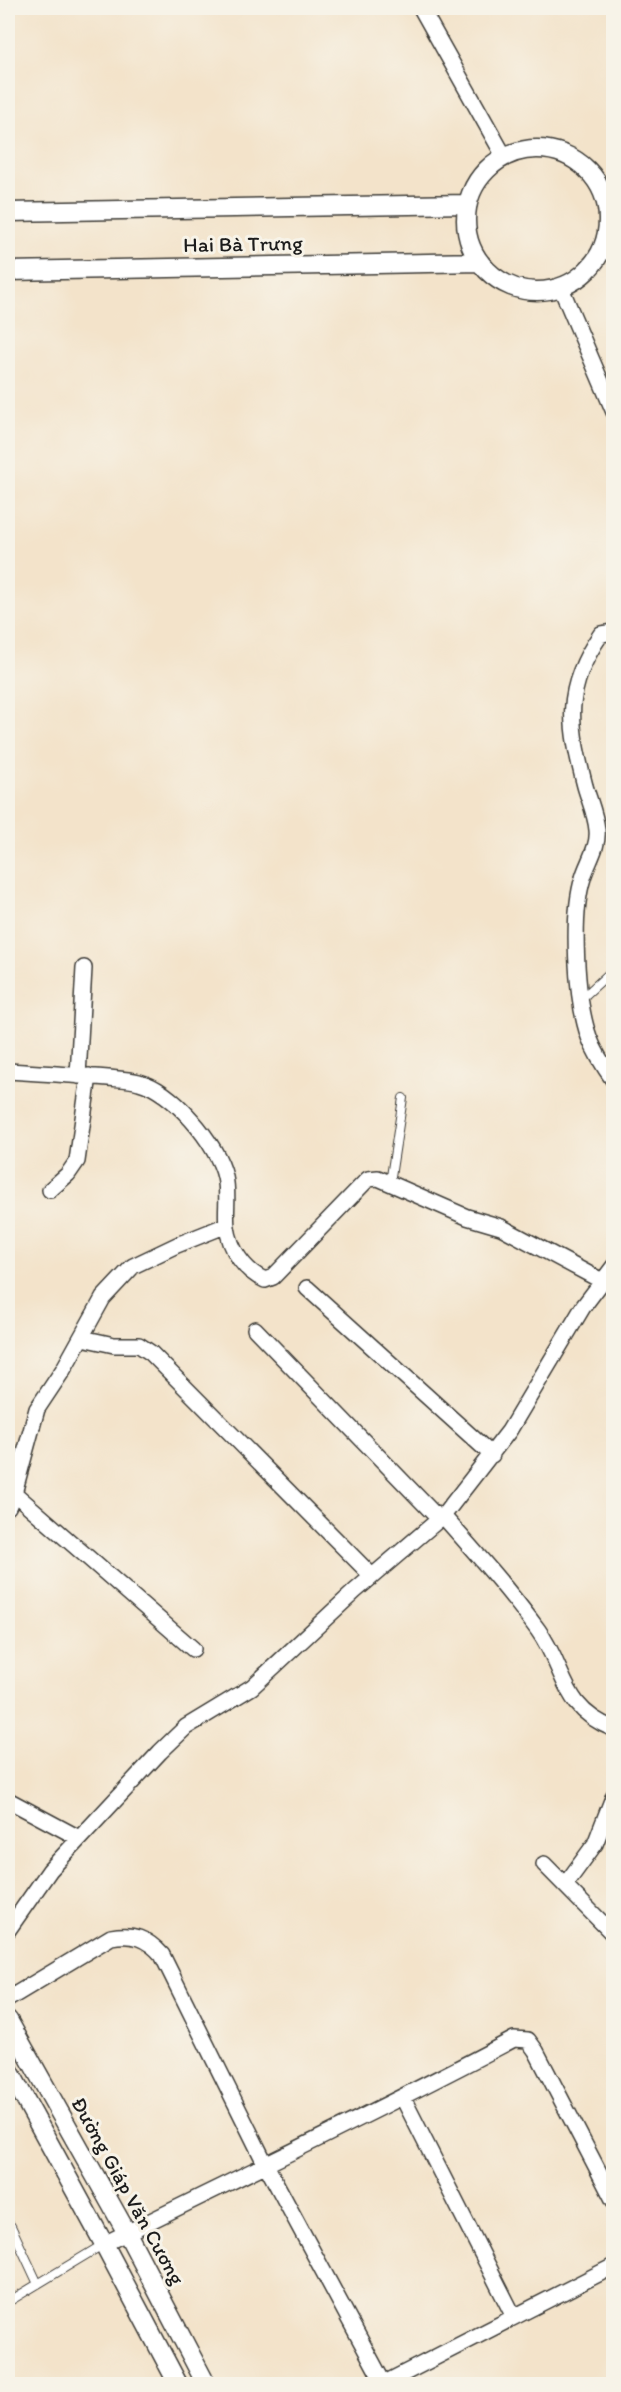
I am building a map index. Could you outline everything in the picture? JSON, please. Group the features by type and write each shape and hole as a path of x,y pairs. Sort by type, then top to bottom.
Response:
{"street":[{"path":"422,8 504,156"},
{"path":"525,149 550,149 573,158 592,173 609,195 608,247 594,265 576,281 553,291 529,292 505,285 487,272 474,254 466,232 468,204 473,188 486,170 504,156 525,149"},
{"name":"Hai Bà Trưng","path":"8,212 468,204"},
{"name":"Hai Bà Trưng","path":"8,271 480,262"},
{"path":"561,288 614,412"},
{"path":"614,632 601,634 590,651 577,676 572,700 575,744 598,831 593,855 582,879 577,918 581,999 589,1036 603,1066 614,1081"},
{"path":"50,1190 68,1174 77,1161 84,1076 84,969"},
{"path":"8,1071 140,1082 164,1093 191,1120 214,1152 225,1175 228,1203 227,1225 231,1242 238,1257 254,1275 265,1280 273,1277 368,1179 378,1178 467,1217 501,1227 602,1281"},
{"path":"8,1507 37,1409 82,1338 103,1298 133,1266 227,1225"},
{"path":"8,1930 50,1870 186,1727 252,1687 372,1576 441,1518 509,1431 583,1306 614,1266"},
{"path":"307,1288 492,1455"},
{"path":"255,1329 486,1563 540,1632 575,1703 594,1722 614,1729"},
{"path":"82,1338 114,1345 139,1345 151,1353 372,1576"},
{"path":"14,1493 193,1649"},
{"path":"565,1885 595,1844 614,1795"},
{"path":"8,1800 79,1838"},
{"path":"544,1864 614,1935"},
{"path":"8,1999 111,1937 125,1935 138,1937 152,1944 162,1955 266,2163 383,2384 614,2266"},
{"name":"Đường Giáp Văn Cương","path":"8,2020 127,2233 206,2385"},
{"path":"104,2244 403,2098 514,2039 528,2040 536,2051 614,2201"},
{"path":"8,2068 178,2385"},
{"path":"403,2098 514,2317"}],"lane":[{"path":"581,999 614,969"},
{"path":"390,1183 403,1098"},
{"path":"11,2226 39,2284"},
{"path":"8,2302 104,2244"}]}
